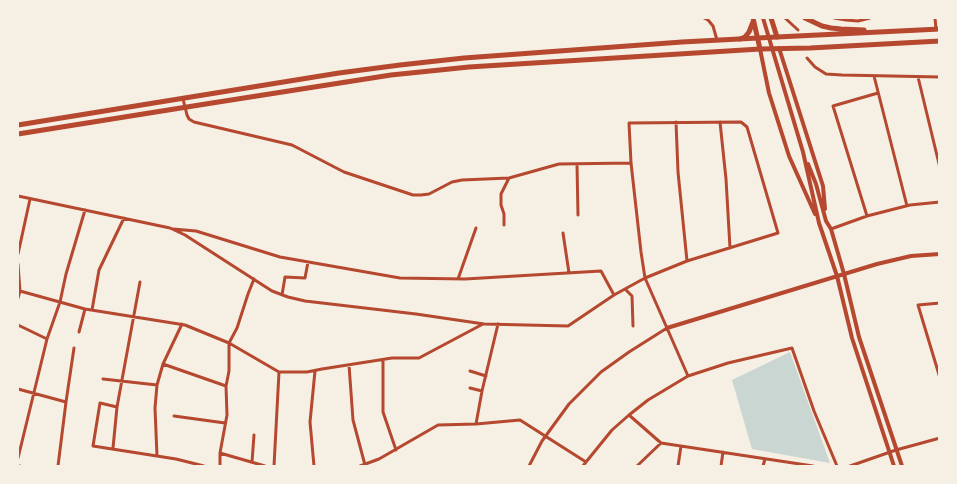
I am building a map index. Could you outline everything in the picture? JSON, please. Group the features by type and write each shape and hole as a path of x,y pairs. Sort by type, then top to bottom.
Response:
{"main road":[{"path":"771,18 776,37"},
{"path":"805,18 822,26 840,29 911,30"},
{"path":"740,39 749,32 753,19"},
{"path":"753,19 760,49"},
{"path":"18,124 339,73 419,63 512,54 717,40 938,29"},
{"path":"18,134 333,84 455,68 760,49 940,41"}],"street":[{"path":"704,18 713,26 717,40"},
{"path":"763,18 803,152 819,223"},
{"path":"785,18 798,30"},
{"path":"834,18 858,21 870,18"},
{"path":"936,18 938,29"},
{"path":"776,37 823,186 826,221"},
{"path":"760,49 769,93 789,156 819,223 837,276 852,338 894,466"},
{"path":"807,58 815,67 826,74 940,76"},
{"path":"874,76 907,206"},
{"path":"918,77 940,168"},
{"path":"867,216 833,106 878,93"},
{"path":"183,98 190,119 194,122 292,145 344,172 413,194 429,194 452,182 510,178 559,164 631,162"},
{"path":"676,122 678,172 687,261"},
{"path":"720,122 730,248"},
{"path":"170,228 185,235 272,291 305,301 484,324 568,326 614,295 645,278 687,261 778,233 747,127 741,122 629,123 631,162 645,278 688,376"},
{"path":"803,152 816,184 844,274 859,337 902,466"},
{"path":"784,156 789,156"},
{"path":"577,164 578,215"},
{"path":"504,225 501,194 510,178"},
{"path":"18,196 170,228 196,231 280,257 400,278 458,279 601,271 614,295"},
{"path":"18,254 30,199"},
{"path":"830,229 867,216 907,206 940,202"},
{"path":"18,458 47,339 60,302 66,274 85,210"},
{"path":"92,310 99,270 124,218"},
{"path":"458,279 476,228"},
{"path":"563,233 569,273"},
{"path":"529,466 546,436 569,404 601,372 667,328 877,264 911,256 940,254"},
{"path":"282,295 285,277 305,278 308,262"},
{"path":"18,264 20,291 18,298"},
{"path":"220,466 220,453 227,415 226,386 229,371 229,343 237,328 254,279"},
{"path":"113,448 117,406 140,282"},
{"path":"625,289 632,296 633,326"},
{"path":"20,291 85,309 182,324 229,343 280,372 307,372 392,358 419,358 484,324"},
{"path":"940,303 918,305 940,378"},
{"path":"79,332 85,309"},
{"path":"157,456 155,408 157,385 163,364 182,324"},
{"path":"476,424 498,324"},
{"path":"18,325 47,339"},
{"path":"58,466 74,348"},
{"path":"584,466 612,430 629,415 648,400 688,376 728,362 792,348 814,411 837,466"},
{"path":"383,360 383,412 396,450"},
{"path":"934,360 940,361"},
{"path":"163,364 226,386"},
{"path":"349,365 353,420 365,464"},
{"path":"314,466 310,422 315,371"},
{"path":"274,466 280,372"},
{"path":"470,372 486,376"},
{"path":"103,379 157,385"},
{"path":"470,388 482,391"},
{"path":"18,389 66,402"},
{"path":"117,406 100,403 93,446 176,458 204,466"},
{"path":"629,415 661,443 813,466"},
{"path":"174,416 225,423"},
{"path":"360,466 379,459 438,425 520,420 586,462"},
{"path":"252,462 254,436"},
{"path":"850,466 896,450 940,438"},
{"path":"637,466 661,443"},
{"path":"678,466 681,446"},
{"path":"721,466 723,452"},
{"path":"220,453 265,466"},
{"path":"764,466 765,459"}],"shaded area":[{"path":"790,352 830,463 752,449 732,380"}]}
